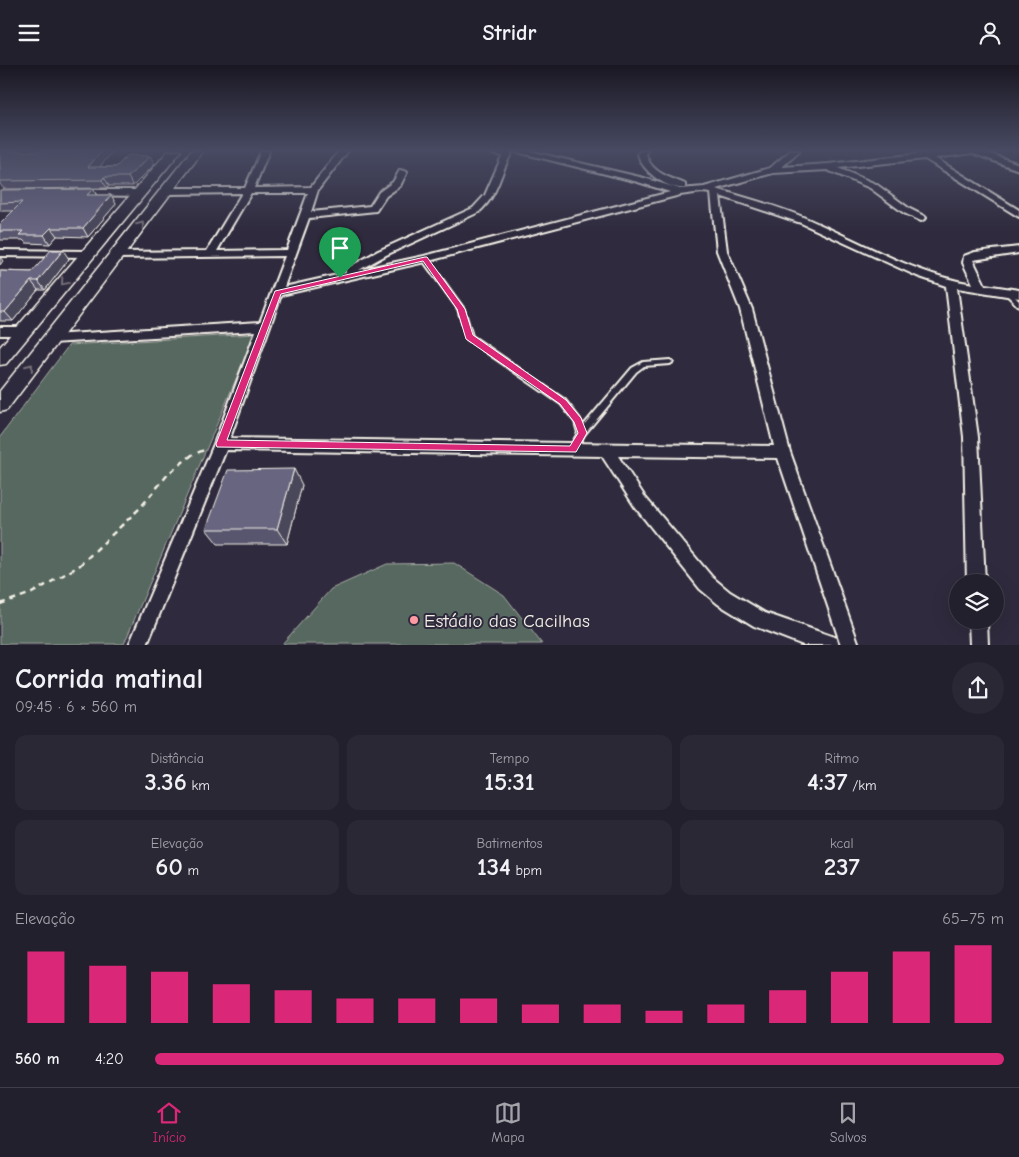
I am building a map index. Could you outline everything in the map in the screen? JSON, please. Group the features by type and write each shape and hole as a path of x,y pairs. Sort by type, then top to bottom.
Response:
{"main road":[{"path":"0,359 153,178"},
{"path":"0,405 177,178"}],"street":[{"path":"210,254 248,191 253,178"},
{"path":"138,645 221,444 314,190 323,178"},
{"path":"305,215 373,209 382,194 397,184 400,178"},
{"path":"340,278 382,253 476,210 483,205 494,189 498,178"},
{"path":"633,178 680,192"},
{"path":"667,178 691,190"},
{"path":"709,191 748,178"},
{"path":"854,178 873,186 907,211 921,218"},
{"path":"964,178 1019,214"},
{"path":"167,191 314,190"},
{"path":"278,292 425,259 691,190 709,191 804,221 921,274 951,284 1014,294"},
{"path":"709,191 722,251 746,309 783,453 850,645"},
{"path":"65,193 141,193"},
{"path":"981,289 968,263 968,258 975,255 1019,250"},
{"path":"0,253 88,254"},
{"path":"117,255 291,253"},
{"path":"951,284 970,437 976,574"},
{"path":"51,339 265,326"},
{"path":"0,331 22,331"},
{"path":"221,444 783,453"},
{"path":"606,450 640,502 706,583 724,598 760,620 830,645"},
{"path":"978,629 979,645"}],"lane":[{"path":"425,259 461,309 469,337 563,402 578,421 582,433"},
{"path":"1014,294 1019,304"},
{"path":"573,450 582,433 634,370 652,363 670,361"}],"path":[{"path":"0,605 32,593 79,566 140,508 169,473 192,455 221,444"}],"green space":[{"path":"255,334 124,644 0,644 0,437 69,345"},
{"name":"Estádio das Cacilhas","path":"454,563 504,595 542,644 282,644 331,589 387,564"}],"building":[{"path":"0,178 103,178 102,180 0,181"},
{"path":"93,189 87,195 111,195 83,228 51,228 44,235 19,235 23,231 0,231 0,224 22,202 0,203 0,190"},
{"path":"51,250 63,250 38,281 31,281 5,312 0,312 0,271 32,272"},
{"path":"294,469 277,529 206,529 228,470"}],"place":[{"name":"Estádio das Cacilhas","path":"414,620"}],"route":[{"path":"425,259 461,309 469,337 563,402 578,421 582,433 573,450 221,444 278,292 340,278 425,259"}]}
